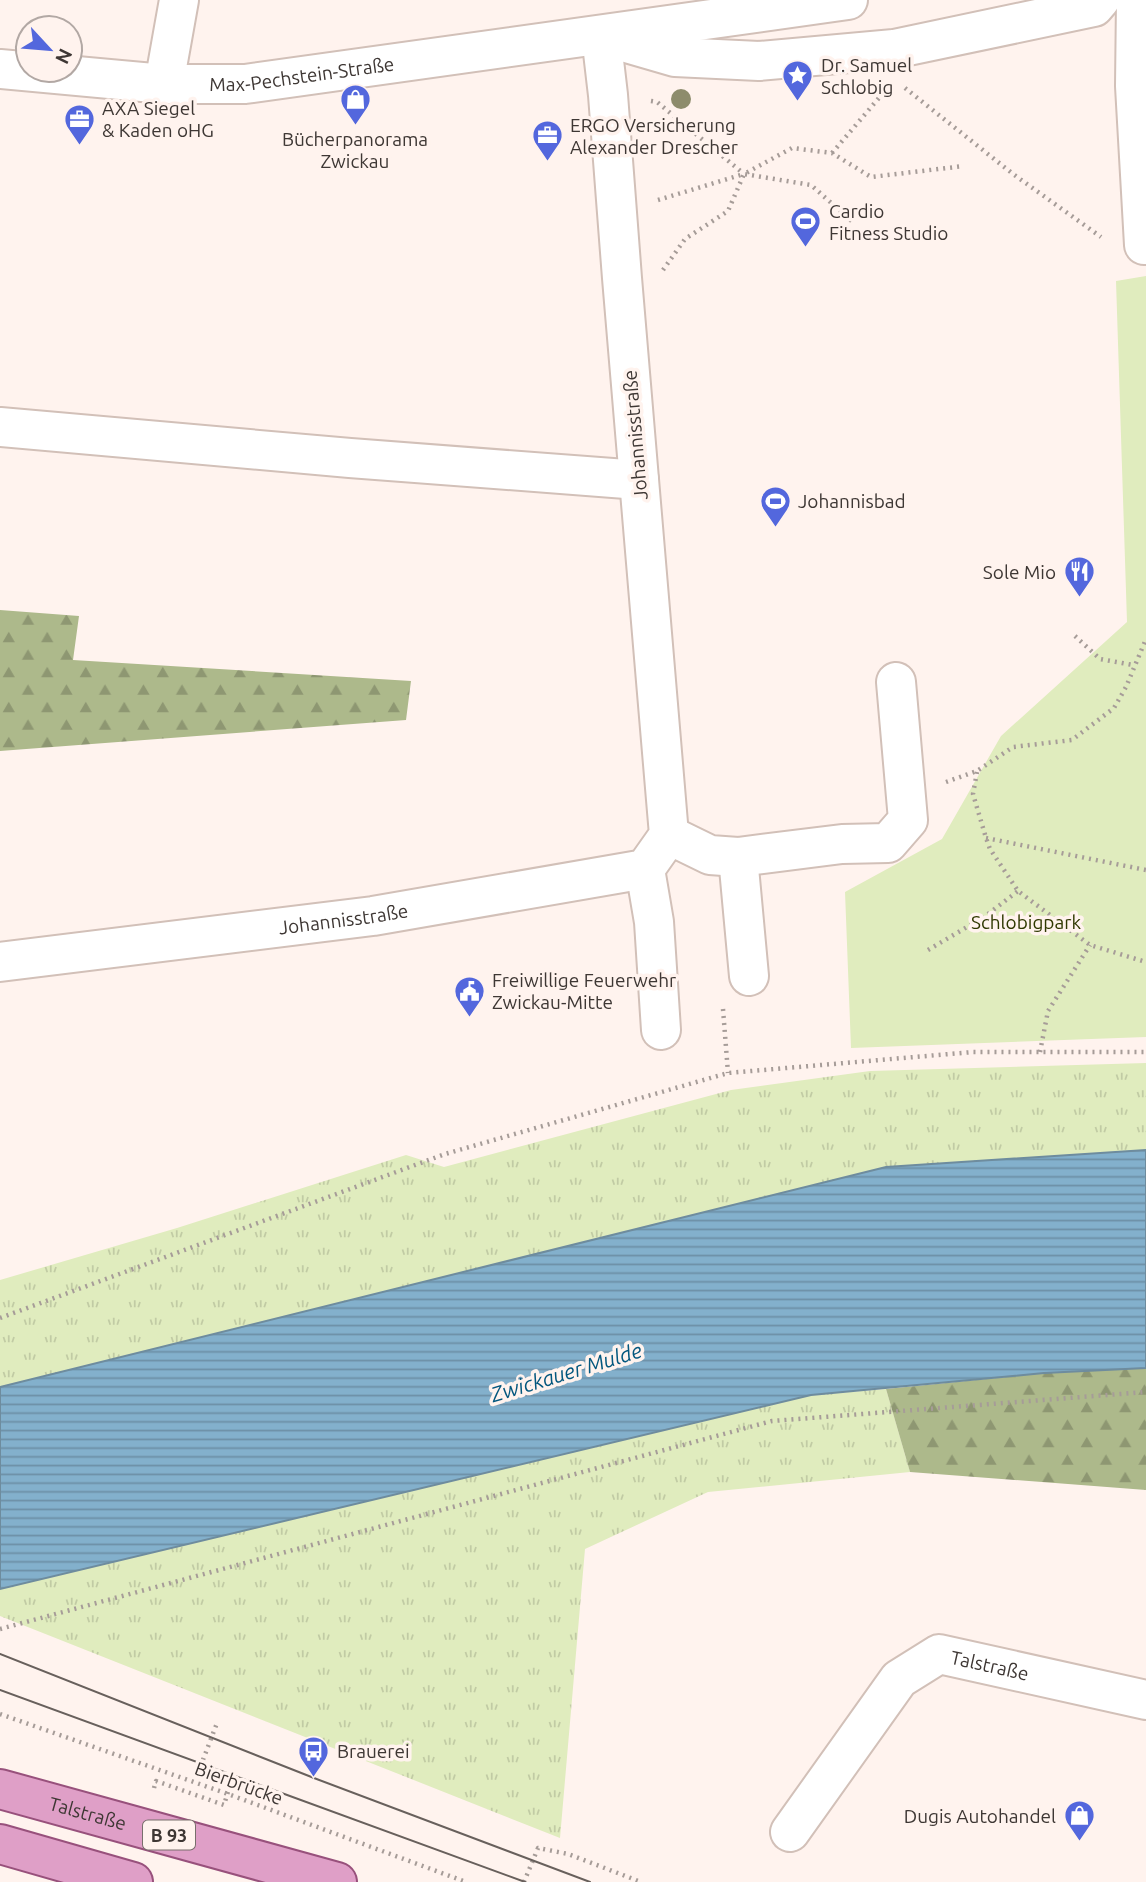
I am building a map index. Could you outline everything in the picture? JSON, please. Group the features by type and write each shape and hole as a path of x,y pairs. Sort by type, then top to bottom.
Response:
{"main road":[{"name":"Talstraße","path":"0,1789 337,1882"},
{"path":"0,1844 133,1882"}],"street":[{"path":"164,84 179,0"},
{"name":"Max-Pechstein-Straße","path":"0,69 164,84 244,83 848,0"},
{"name":"Max-Pechstein-Straße","path":"601,35 675,57 894,64 1094,7 1100,0"},
{"path":"1136,0 1135,86 1144,245"},
{"name":"Johannisstraße","path":"601,35 669,835"},
{"path":"0,427 639,480"},
{"path":"661,1030 654,922 645,869 669,835 724,856 842,844 888,843 908,820 896,682"},
{"path":"724,856 749,976"},
{"name":"Johannisstraße","path":"0,962 373,916 645,869"},
{"name":"Talstraße","path":"790,1832 899,1679 939,1654 1146,1700"}],"path":[{"path":"832,153 894,64 1013,174 1108,242 1144,245"},
{"path":"608,94 657,102 744,174 811,185 855,224"},
{"path":"617,210 744,174 792,148 832,153 871,177 964,166"},
{"path":"625,314 671,261 684,239 728,211 744,174"},
{"path":"1075,636 1100,659 1133,665"},
{"path":"907,796 977,771 1013,747 1072,740 1114,708 1146,639"},
{"path":"977,771 973,794 986,838 990,849 1018,891 1090,945 1146,962"},
{"path":"986,838 1146,870"},
{"path":"928,950 985,916 1018,891"},
{"path":"1040,1052 1048,1011 1090,945"},
{"path":"0,1318 445,1154 728,1073 973,1052 1146,1052"},
{"path":"0,1629 772,1422 1146,1392"},
{"name":"Bierbrücke","path":"0,1714 467,1882"},
{"path":"198,1773 217,1723"},
{"path":"156,1781 224,1805 230,1785"},
{"path":"524,1882 538,1848 568,1854 641,1882"}],"green space":[{"name":"Schlobigpark","path":"1146,276 1146,1037 851,1048 845,892 942,839 1001,736 1127,622 1116,281"},
{"path":"0,610 79,616 73,660 411,681 406,720 0,751"},
{"path":"1146,1063 1146,1150 886,1167 0,1387 0,1280 177,1228 406,1155 444,1167 731,1090 870,1071"},
{"path":"1146,1368 1146,1490 910,1472 886,1389 1044,1373"},
{"path":"886,1389 910,1472 708,1492 585,1549 560,1838 0,1616 0,1589 811,1395"}],"water":[{"name":"Zwickauer Mulde","path":"1146,1150 1146,1368 1044,1373 811,1395 0,1589 0,1387 886,1167"}],"tram line":[{"path":"0,1654 314,1778 590,1882"},
{"path":"0,1690 525,1882"}],"place":[{"name":"Dr. Samuel Schlobig","path":"798,103"},
{"name":"Bücherpanorama Zwickau","path":"355,127"},
{"name":"AXA Siegel & Kaden oHG","path":"79,146"},
{"name":"ERGO Versicherung Alexander Drescher","path":"547,163"},
{"name":"Cardio Fitness Studio","path":"806,249"},
{"name":"Johannisbad","path":"775,528"},
{"name":"Sole Mio","path":"1079,599"},
{"name":"Freiwillige Feuerwehr Zwickau-Mitte","path":"469,1018"},
{"name":"Brauerei","path":"314,1778"},
{"name":"Dugis Autohandel","path":"1079,1843"}]}
